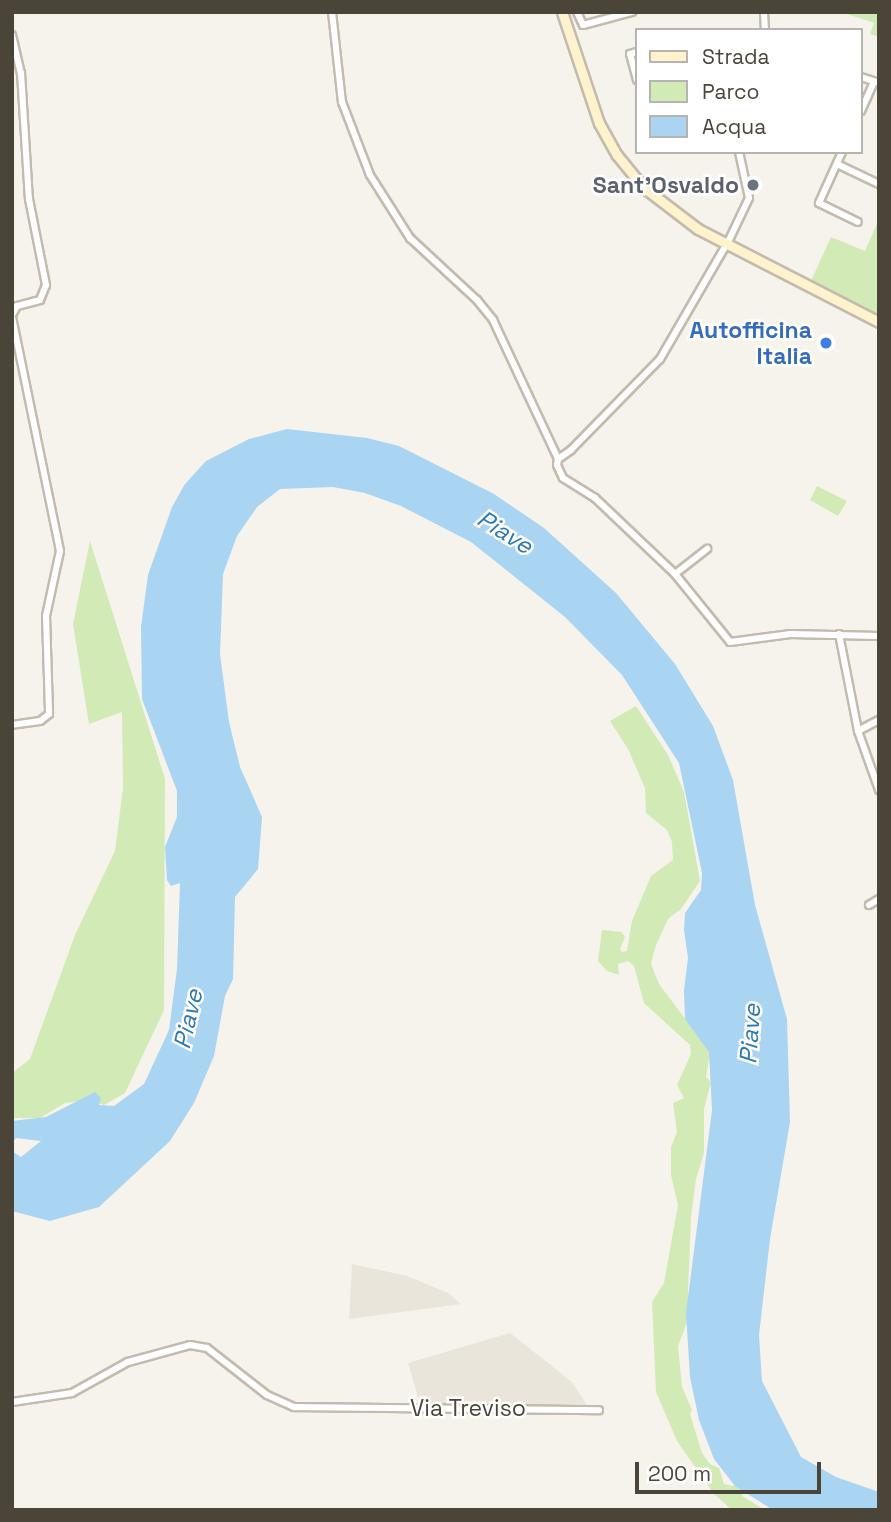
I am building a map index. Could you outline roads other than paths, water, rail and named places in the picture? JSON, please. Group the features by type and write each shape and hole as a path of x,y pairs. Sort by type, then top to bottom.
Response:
{"main road":[{"path":"562,12 589,100 617,155 657,200 726,245 879,322"},
{"path":"857,313 879,328"}],"street":[{"path":"332,12 342,102 370,175 410,238 477,300 493,320 563,478 595,498 675,573 730,642 790,634 879,636"},
{"path":"577,12 583,25 632,12"},
{"path":"12,35 21,73 29,200 46,285 40,300 17,306 12,316 60,551 45,633 49,714 40,721 12,725"},
{"path":"636,52 630,54 636,76"},
{"path":"863,107 876,83"},
{"path":"558,462 660,359 726,245 749,198 739,154"},
{"path":"841,154 819,203 858,222"},
{"path":"837,164 879,184"},
{"path":"675,573 707,549"},
{"path":"839,634 858,730 879,790"},
{"path":"858,730 879,720"},
{"path":"869,905 879,899"},
{"name":"Via Treviso","path":"12,1402 72,1393 128,1362 190,1345 207,1348 280,1403 317,1409 599,1410"}],"water":[{"name":"Piave","path":"287,429 367,438 399,446 494,494 544,528 616,593 675,664 713,726 733,780 755,905 787,1019 790,1122 770,1239 759,1335 762,1381 801,1457 836,1477 879,1492 879,1510 773,1510 735,1486 714,1459 699,1420 690,1377 686,1313 712,1110 709,1052 685,1019 684,990 688,958 684,930 685,913 701,890 702,873 679,763 622,675 565,617 471,542 401,506 365,493 333,487 280,489 257,507 237,536 223,574 220,654 229,722 240,767 262,817 258,869 235,897 233,979 225,996 214,1056 194,1103 170,1141 99,1207 50,1221 12,1211 12,1151 21,1157 41,1141 16,1138 12,1143 12,1121 46,1117 95,1092 101,1098 99,1105 114,1106 144,1084 169,1030 177,969 180,883 171,886 167,880 165,847 177,817 177,791 142,699 141,627 148,575 172,507 185,484 206,461 249,439"}],"place":[{"name":"Sant'Osvaldo","path":"753,185"},
{"name":"Autofficina Italia","path":"826,343"}]}
